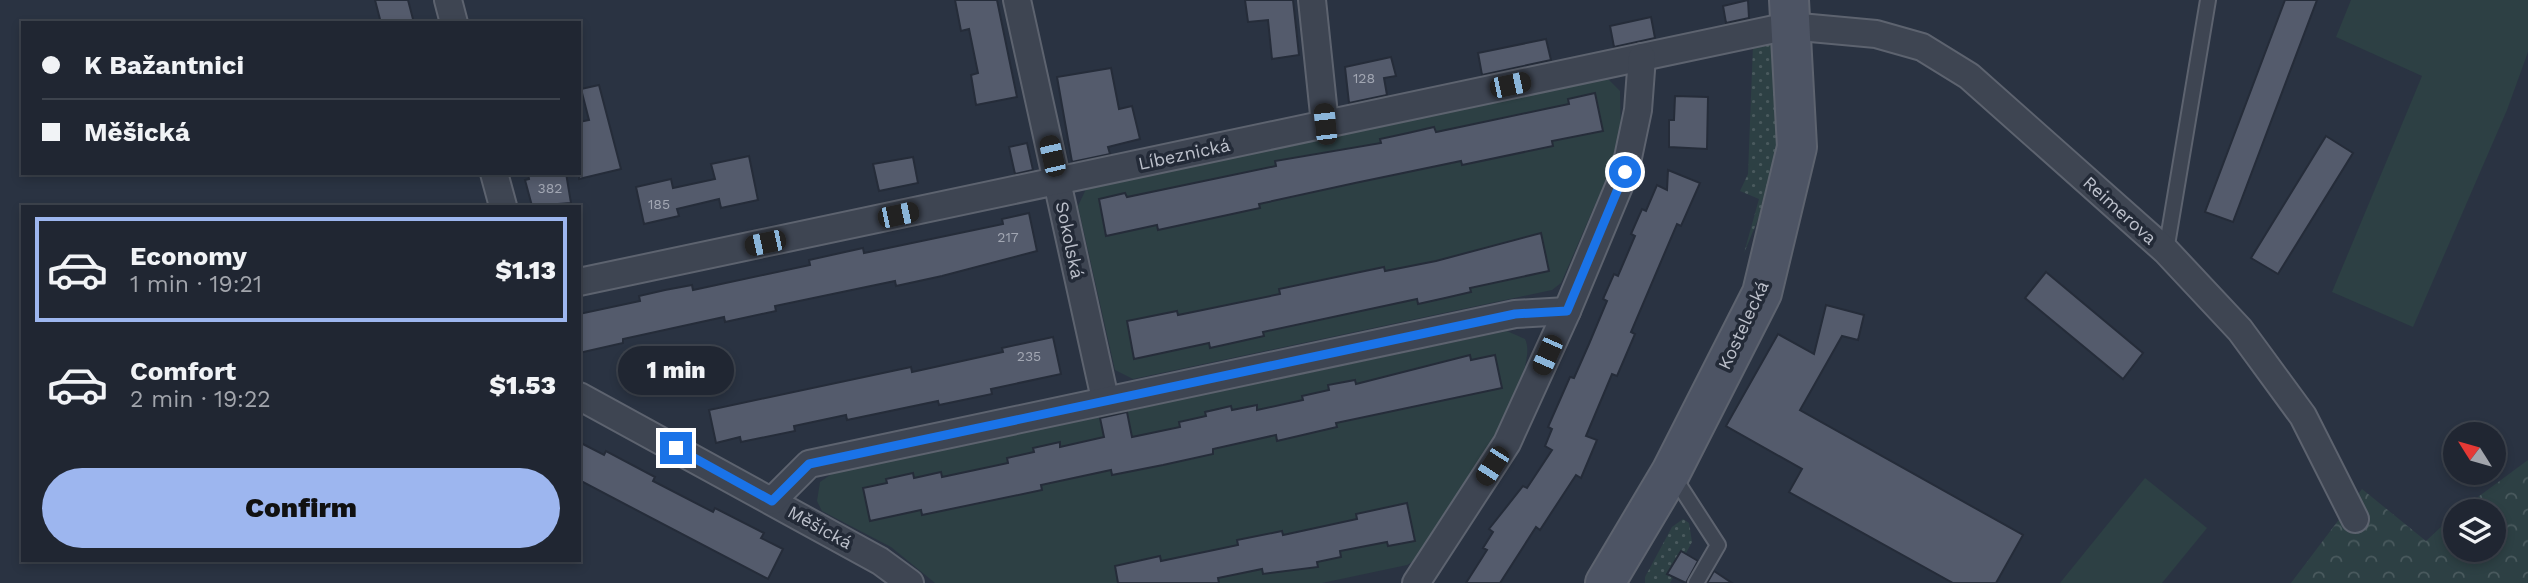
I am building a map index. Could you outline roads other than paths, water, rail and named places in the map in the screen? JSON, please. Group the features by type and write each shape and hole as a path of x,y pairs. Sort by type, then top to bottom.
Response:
{"main road":[{"name":"Kostelecká","path":"1605,583 1671,472 1762,293 1797,148 1789,13"}],"street":[{"path":"448,0 453,21"},
{"name":"Sokolská","path":"1017,0 1105,399"},
{"path":"1312,0 1325,124"},
{"name":"Líbeznická","path":"581,282 1642,57 1789,13"},
{"name":"Reimerova","path":"1789,13 1922,47 1969,76 2166,251 2240,330 2303,416 2355,519"},
{"path":"1416,583 1507,443 1567,311 1625,172 1638,110 1642,57"},
{"path":"495,175 503,205"},
{"path":"772,501 809,464 1515,314 1567,311"},
{"name":"Měšická","path":"581,397 880,561 910,583"}],"lane":[{"path":"2166,251 2208,0"},
{"path":"1671,472 1718,545 1696,583"}]}
